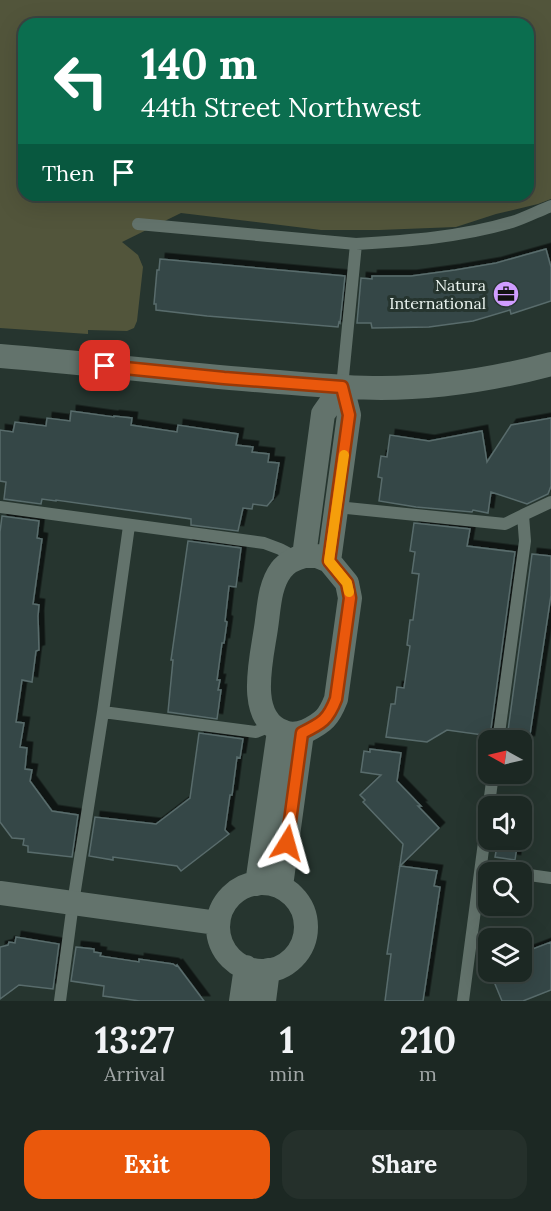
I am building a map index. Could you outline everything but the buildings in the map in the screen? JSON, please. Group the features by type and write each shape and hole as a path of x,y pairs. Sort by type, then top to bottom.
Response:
{"street":[{"path":"0,356 177,374 382,388 444,385 505,375 551,364"},
{"path":"329,561 349,415 342,387"},
{"path":"300,557 323,414 342,387"},
{"path":"317,556 329,561 347,583 350,598 336,699 330,714 316,726 285,729 265,717 258,685 272,588 281,569 300,557 317,556"},
{"path":"269,885 285,729"},
{"path":"269,885 293,894 304,912 307,934 298,953 282,967 257,969 237,965 221,947 217,922 226,898 242,887 269,885"},
{"path":"0,892 217,922"},
{"path":"241,1001 257,969"},
{"path":"257,969 264,1001"}],"lane":[{"path":"138,224 356,244 463,233 513,222 551,206"},
{"path":"342,387 356,244"},
{"path":"337,507 505,524 551,502"},
{"path":"0,507 264,543 300,557"},
{"path":"499,730 525,542 523,515"},
{"path":"60,1001 129,526"},
{"path":"103,712 256,732 285,729"},
{"path":"482,862 492,784"},
{"path":"532,875 551,878"},
{"path":"463,1001 478,890"}],"green space":[{"path":"0,0 551,0 551,199 456,227 379,230 321,230 181,213 122,242 138,255 143,267 137,321 134,328 127,331 88,330 88,334 0,328"}],"slow traffic":[{"path":"344,455 329,561 347,583 349,592"}],"place":[{"name":"Natura International","path":"506,294"}],"route":[{"path":"105,366 342,387 349,415 329,561 347,583 350,598 336,699 330,714 316,726 302,733 287,843"}]}
